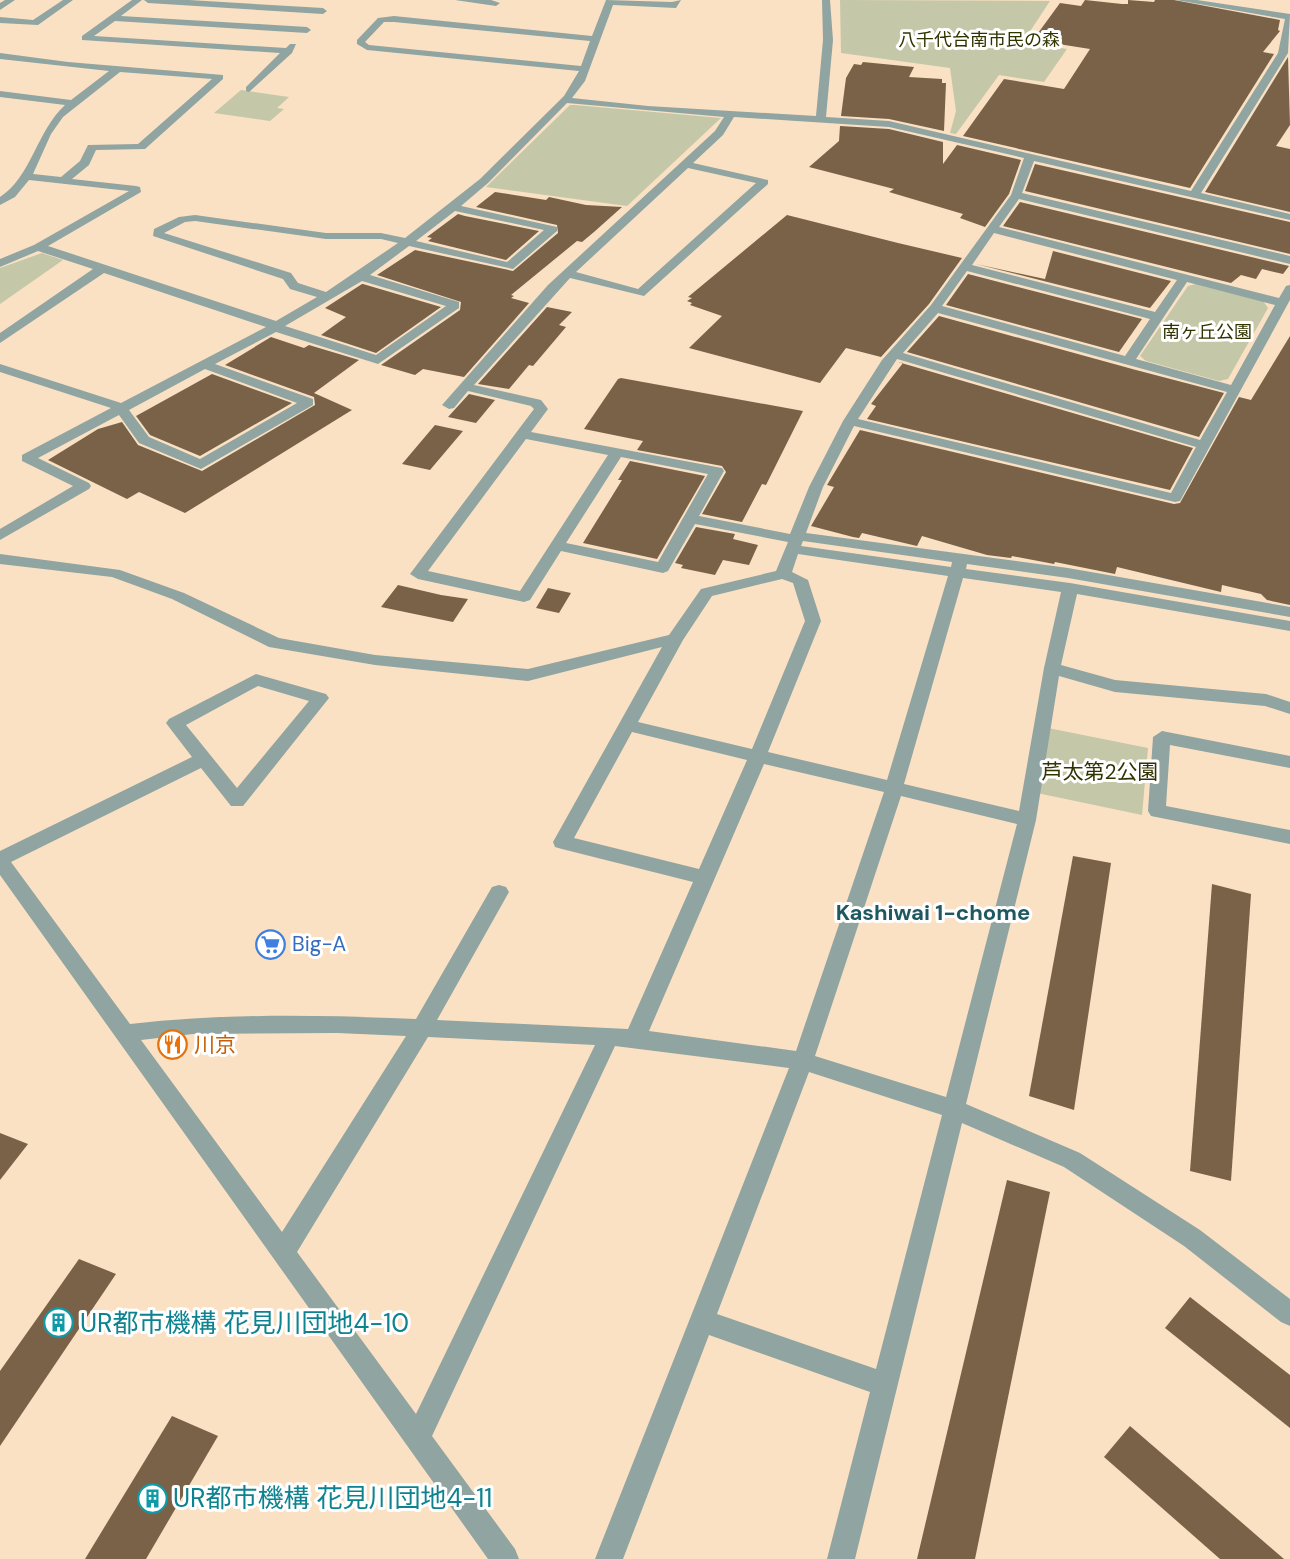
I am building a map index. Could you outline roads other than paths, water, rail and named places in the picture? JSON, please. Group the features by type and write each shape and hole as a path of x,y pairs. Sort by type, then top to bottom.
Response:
{"street":[{"path":"0,7 11,0"},
{"path":"0,20 36,23 69,0"},
{"path":"138,0 85,38 289,51"},
{"path":"148,0 326,8 289,51 249,89"},
{"path":"459,0 496,3"},
{"path":"0,535 84,486 27,458 275,327 360,276 484,181 565,100 580,81 610,1 676,5 677,0"},
{"path":"821,118 828,40 826,0"},
{"path":"1179,3 1289,13 1290,17 1289,32 1283,53 1194,195"},
{"path":"112,18 307,30"},
{"path":"584,69 367,47 360,42 381,20 394,19 595,39"},
{"path":"68,65 108,40"},
{"path":"0,56 68,65 220,77 141,147 92,147 84,163 63,181"},
{"path":"0,202 16,193 27,177 44,137 62,113 118,69"},
{"path":"0,94 75,103"},
{"path":"565,100 648,109 889,124 1290,217"},
{"path":"449,405 552,288 719,132 731,114"},
{"path":"783,574 816,487 850,421 887,363 935,308 1016,195 1030,157"},
{"path":"568,274 640,293 764,182 686,164"},
{"path":"0,263 38,247 136,192 136,189 27,177"},
{"path":"1016,195 1290,260"},
{"path":"327,296 294,286 287,276 157,234 158,231 183,219 195,218 326,236 375,236 509,266 553,229 453,207"},
{"path":"992,229 1282,303"},
{"path":"38,247 104,267 275,327 378,360 455,305 360,276"},
{"path":"0,339 104,267"},
{"path":"965,267 1158,317"},
{"path":"1128,361 1184,278"},
{"path":"850,421 1175,498 1290,289"},
{"path":"935,308 1234,390"},
{"path":"896,355 1204,445"},
{"path":"0,368 120,407 144,440 201,465 309,402 203,364"},
{"path":"466,387 537,404 541,409 418,574 524,597 617,452"},
{"path":"522,434 717,471 663,568 557,546"},
{"path":"690,519 794,541 960,565 1138,585 1290,612"},
{"path":"0,559 115,573 178,596 276,643 375,660 528,675 675,639"},
{"path":"960,565 1070,588 1290,626"},
{"path":"609,1559 803,1061 894,789 960,565"},
{"path":"634,1038 705,879 758,756 813,621 800,580 783,574 707,592 675,639 562,842 705,879"},
{"path":"841,1559 956,1110 1027,820 1052,668 1070,588"},
{"path":"1052,668 1115,686 1266,700 1290,708"},
{"path":"256,680 320,698 237,801 205,758 175,723 256,680"},
{"path":"627,725 1027,820"},
{"path":"1290,762 1162,737 1157,811 1290,837"},
{"path":"205,758 0,860 505,1559"},
{"path":"284,1251 422,1028 499,892"},
{"path":"127,1033 193,1025 337,1024 634,1038 803,1061 956,1110 1072,1160 1192,1238 1290,1314"},
{"path":"418,1437 609,1037"},
{"path":"702,1321 886,1385"}],"place":[{"name":"Big-A","path":"271,944"},
{"name":"川京","path":"173,1045"},
{"name":"UR都市機構 花見川団地4-10","path":"59,1323"},
{"name":"UR都市機構 花見川団地4-11","path":"152,1498"}],"district":[{"name":"Kashiwai 1-chome","path":"933,912"}],"park label":[{"name":"八千代台南市民の森","path":"979,40"},
{"name":"南ヶ丘公園","path":"1207,332"},
{"name":"芦太第2公園","path":"1100,772"}]}
